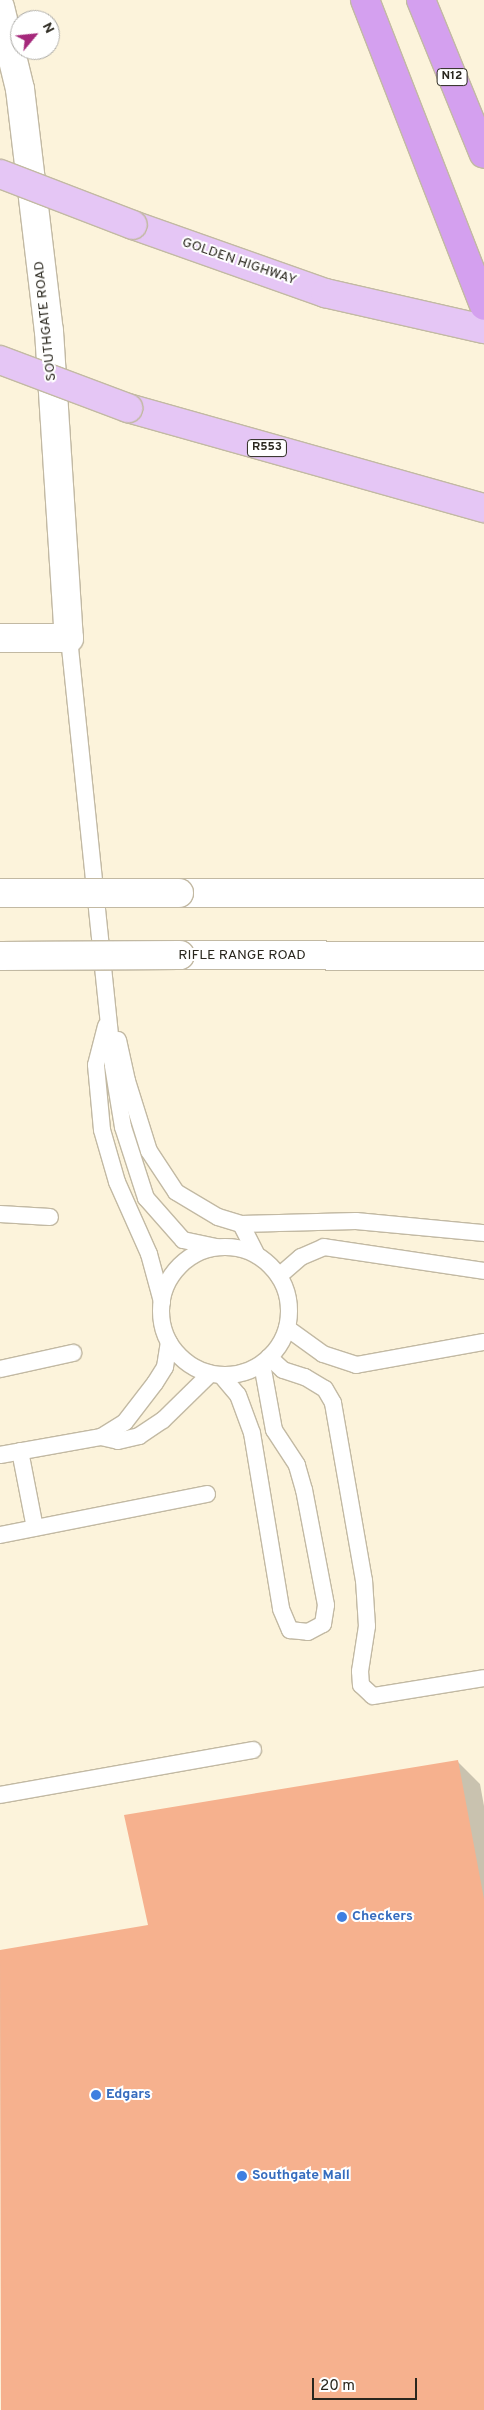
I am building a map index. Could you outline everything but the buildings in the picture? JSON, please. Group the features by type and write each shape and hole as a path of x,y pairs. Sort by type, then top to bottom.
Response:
{"highway":[{"path":"365,0 484,306"},
{"name":"N12","path":"421,0 484,154"}],"main road":[{"name":"SOUTHGATE ROAD","path":"0,7 20,89 49,331 69,638"},
{"name":"GOLDEN HIGHWAY","path":"0,174 133,225 325,292 484,330"},
{"name":"R553","path":"0,360 128,408 406,488 484,508"},
{"path":"0,638 69,638"},
{"path":"0,893 480,893"},
{"name":"RIFLE RANGE ROAD","path":"0,956 484,956"}],"lane":[{"path":"69,638 110,1012 113,1066 123,1127 146,1198 183,1240 216,1247 236,1248 256,1254"},
{"path":"110,1012 127,1081 149,1150 176,1192 218,1217 242,1224 356,1221 484,1233"},
{"path":"110,1012 96,1066 102,1130 117,1182 149,1254 162,1302 162,1322 169,1342 182,1358 215,1374 238,1395 252,1433 281,1610 290,1630 308,1632 323,1624 326,1605 304,1490 297,1466 274,1430 266,1361"},
{"path":"0,1214 50,1217"},
{"path":"101,1437 118,1441 139,1436 163,1420 215,1374 242,1373 266,1361 278,1348 287,1328 289,1306 279,1276 256,1254 242,1224"},
{"path":"162,1302 168,1282 179,1265 196,1254 216,1247"},
{"path":"279,1276 301,1257 324,1248 484,1271"},
{"path":"287,1328 322,1354 356,1364 484,1342"},
{"path":"1,1451 20,1451 101,1437 125,1422 166,1367 169,1342"},
{"path":"0,1369 73,1353"},
{"path":"266,1361 283,1370 305,1377 325,1389 333,1403 364,1580 367,1626 360,1671 361,1685 373,1696 484,1678"},
{"path":"20,1451 35,1528"},
{"path":"0,1536 207,1494"},
{"path":"0,1795 253,1750"}],"place":[{"name":"Checkers","path":"342,1917"},
{"name":"Edgars","path":"96,2095"},
{"name":"Southgate Mall","path":"242,2176"}]}
